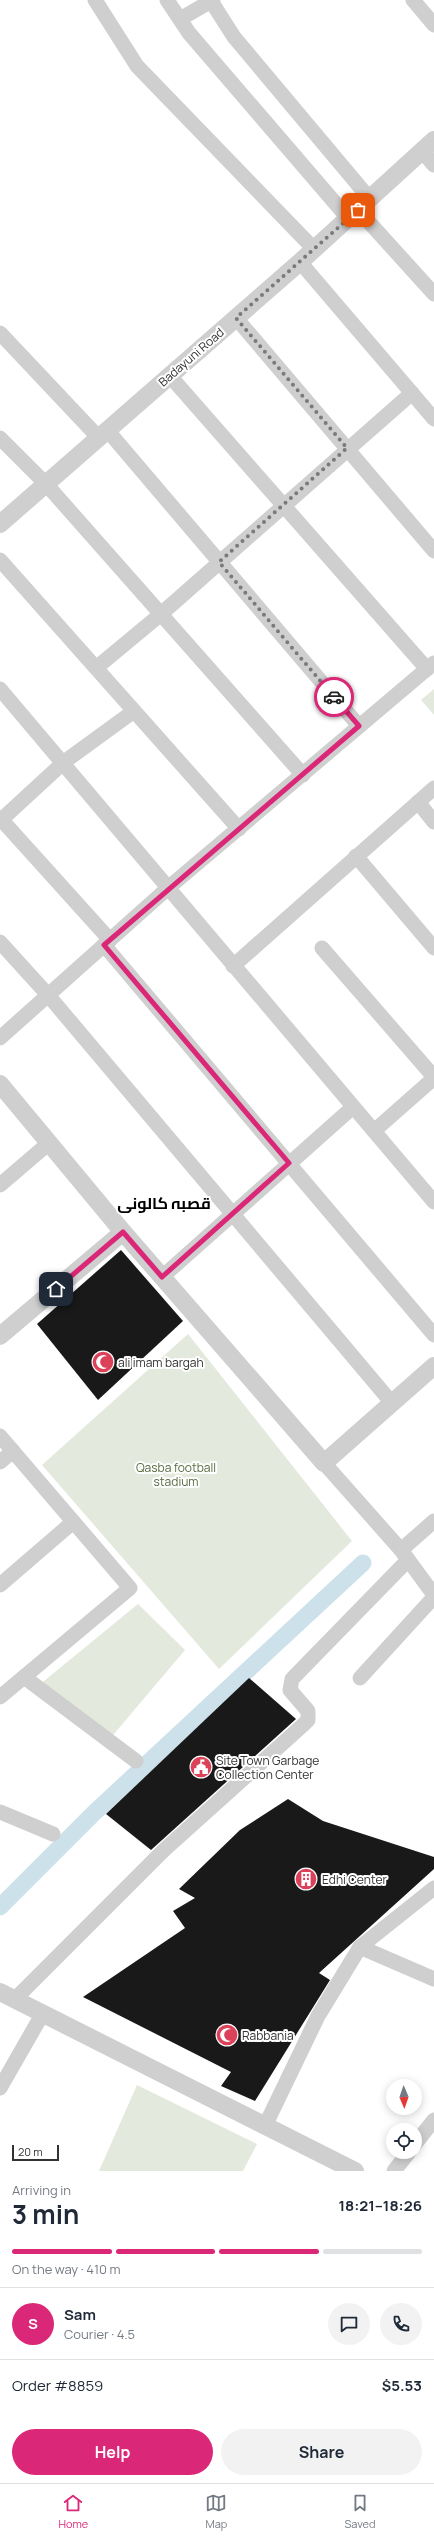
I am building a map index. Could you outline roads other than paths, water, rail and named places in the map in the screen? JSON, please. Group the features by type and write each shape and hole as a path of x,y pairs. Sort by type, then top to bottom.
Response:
{"street":[{"path":"95,0 137,66 314,249"},
{"path":"167,0 189,33 359,209 434,294"},
{"path":"413,0 434,25"},
{"path":"180,18 212,1 234,37 359,209"},
{"path":"428,146 434,164"},
{"name":"Badayuni Road","path":"0,524 300,262 428,146"},
{"path":"300,262 434,419"},
{"path":"236,318 434,550"},
{"path":"0,333 103,434 219,562 359,726"},
{"path":"0,1038 168,888 430,666 283,506 170,376"},
{"path":"96,668 161,614 347,448 412,393"},
{"path":"0,438 46,484 303,775"},
{"path":"0,560 239,829"},
{"path":"0,689 64,762 233,966 434,1202"},
{"path":"134,711 64,762 0,820 107,942 289,1163 434,1335"},
{"path":"233,966 434,788"},
{"path":"418,802 434,822"},
{"path":"356,856 434,948"},
{"path":"0,942 48,995 392,1403"},
{"path":"322,948 434,1078 374,1131"},
{"path":"0,1084 123,1232 405,1555 434,1596 360,1678"},
{"path":"162,1277 353,1107"},
{"path":"0,1184 49,1143"},
{"path":"0,1336 123,1232"},
{"path":"324,1463 434,1366"},
{"path":"0,1436 130,1588 0,1697"},
{"path":"0,1462 13,1451"},
{"path":"346,2169 265,2126 8,1996 164,1850 308,1720 308,1711 290,1690 292,1679 434,1521"},
{"path":"0,1585 73,1522"},
{"path":"24,1677 136,1761"},
{"path":"0,1812 53,1834"},
{"path":"265,2126 318,2016 360,1947 434,1888"},
{"path":"360,1947 434,1979"},
{"path":"0,2088 43,2013"},
{"path":"422,2135 434,2120"},
{"path":"394,2171 403,2159"}],"waterway":[{"path":"0,1907 95,1812 363,1563"}],"place":[{"name":"ali imam bargah","path":"103,1362"},
{"name":"Site Town Garbage Collection Center","path":"201,1767"},
{"name":"Edhi Center","path":"306,1879"},
{"name":"Rabbania","path":"227,2035"}],"district":[{"name":"قصبہ کالونی","path":"164,1203"}],"park label":[{"name":"Qasba football stadium","path":"176,1474"}]}
